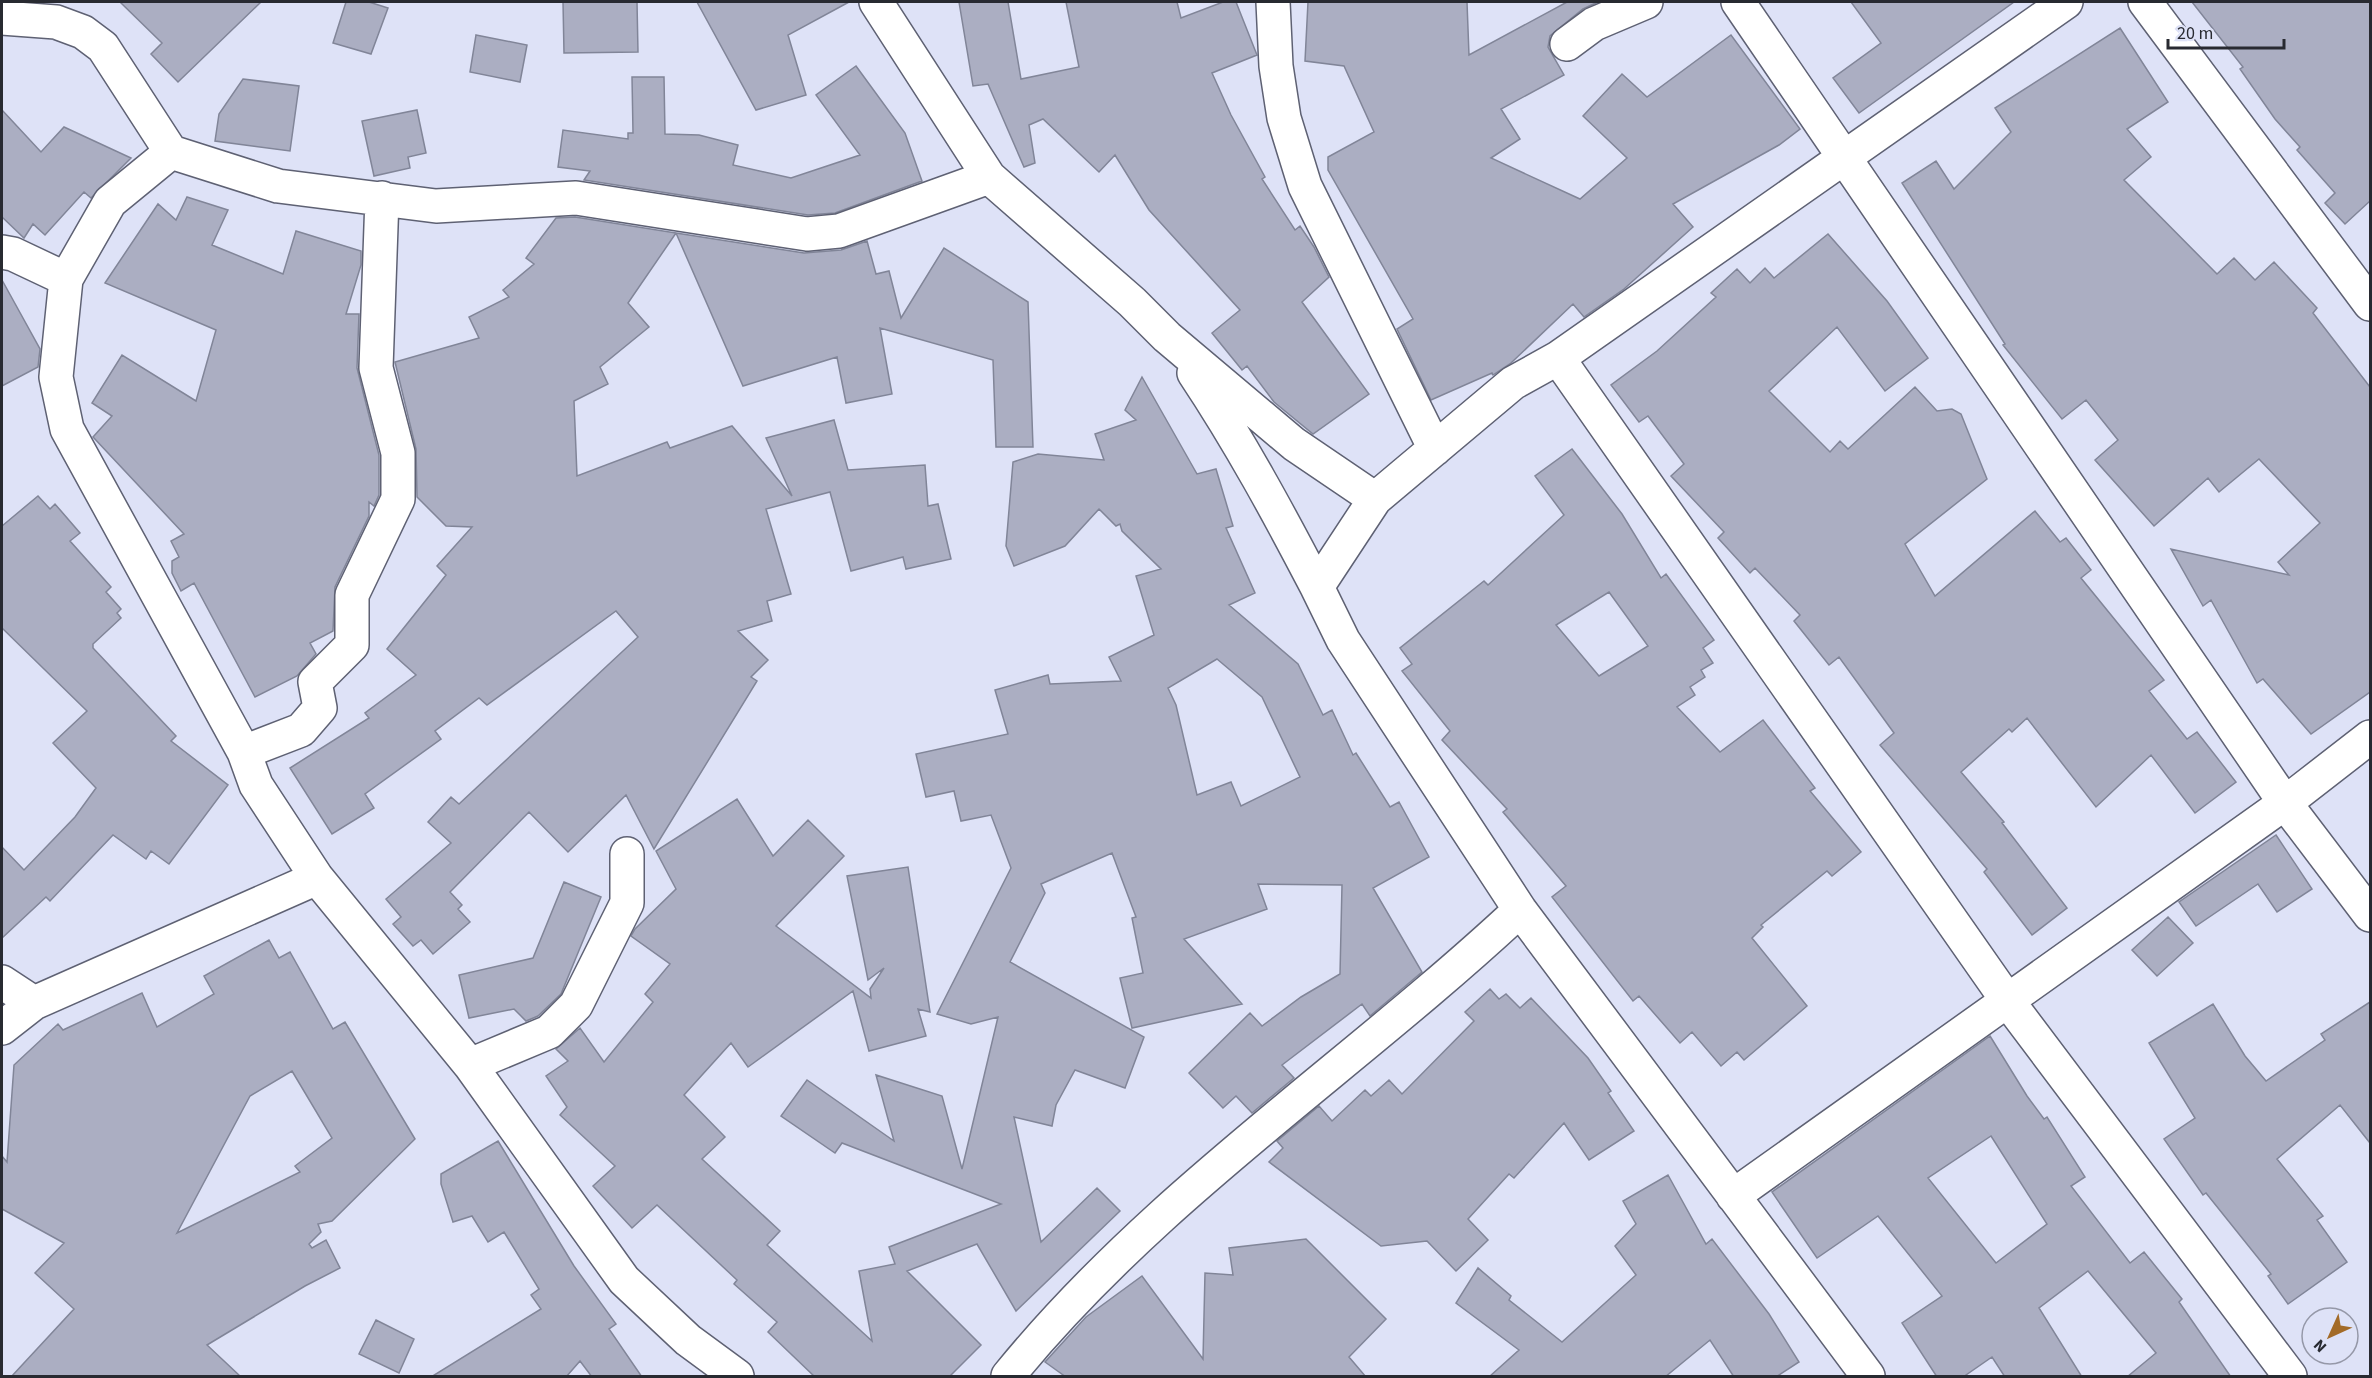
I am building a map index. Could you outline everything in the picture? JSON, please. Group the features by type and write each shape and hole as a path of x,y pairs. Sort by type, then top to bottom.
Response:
{"street":[{"path":"876,2 989,177 1132,302 1167,337 1294,444 1375,500"},
{"path":"1273,2 1276,66 1284,118 1305,186 1435,449"},
{"path":"1567,44 1594,24 1646,2"},
{"path":"1738,2 2285,804 2370,915"},
{"path":"1317,587 1375,500 1513,383 1557,358 2066,2"},
{"path":"2145,2 2370,304"},
{"path":"2,18 56,22 83,32 103,47 171,152 278,186 436,206 576,198 807,234 839,231 989,177"},
{"path":"171,152 110,202 66,279 56,377 67,429 244,752 256,785 317,878 471,1065 624,1280 688,1340 737,1377"},
{"path":"244,752 301,730 320,708 315,682 352,645 352,595 398,499 398,453 376,368 382,198"},
{"path":"2,252 14,254 66,279"},
{"path":"1167,337 1224,419 1317,587 1343,640 1520,910 1868,1377"},
{"path":"1557,358 2007,1000 2290,1377"},
{"path":"1733,1196 2285,804 2370,737"},
{"path":"471,1065 549,1032 576,1005 627,903 627,854"},
{"path":"2,1028 34,1002 317,878"},
{"path":"1008,1377 1153,1221 1449,976 1520,910"},
{"path":"2,982 34,1002"}],"building":[{"path":"120,2 261,2 178,82 151,54 162,43"},
{"path":"346,2 369,2 388,8 371,54 333,43"},
{"path":"563,2 637,2 638,52 564,53"},
{"path":"697,2 849,2 788,35 806,95 756,110"},
{"path":"959,2 1008,2 1021,79 1079,67 1066,2 1177,2 1181,18 1223,2 1236,2 1257,55 1212,73 1231,115 1265,177 1262,179 1295,230 1300,226 1329,277 1302,302 1369,394 1313,434 1274,402 1247,366 1242,370 1212,333 1240,310 1149,210 1115,155 1099,172 1043,119 1029,125 1035,163 1024,167 988,84 973,86"},
{"path":"1308,2 1467,2 1469,55 1567,2 1598,2 1583,9 1550,36 1548,47 1564,75 1501,109 1520,139 1491,158 1580,199 1627,158 1583,116 1622,74 1647,97 1731,35 1800,129 1779,145 1673,204 1693,227 1624,289 1584,317 1573,304 1511,363 1493,375 1492,373 1431,400 1397,329 1413,319 1328,170 1328,157 1374,132 1344,66 1305,61"},
{"path":"1851,2 2014,2 1859,113 1833,78 1881,43"},
{"path":"2192,2 2370,2 2370,201 2345,224 2325,203 2335,193 2297,150 2300,147 2275,119 2240,69 2243,67"},
{"path":"2120,28 2168,102 2127,129 2151,157 2124,180 2217,274 2234,258 2255,280 2274,262 2317,308 2313,313 2370,387 2370,692 2311,734 2263,679 2257,683 2211,600 2203,606 2171,549 2289,575 2278,562 2320,523 2259,459 2219,492 2208,478 2154,526 2095,460 2118,440 2086,400 2062,419 2003,345 2005,344 1902,183 1936,161 1954,189 2011,132 1995,108"},
{"path":"476,35 527,45 520,82 470,72"},
{"path":"856,66 905,133 922,181 835,213 808,215 584,180 590,171 558,167 563,130 628,139 628,133 633,133 632,77 664,77 665,134 699,135 738,145 733,165 791,178 860,155 816,95"},
{"path":"243,79 299,86 290,151 215,141 219,114"},
{"path":"2,110 41,152 64,127 131,158 91,198 84,192 45,235 33,224 24,238 2,217"},
{"path":"417,110 426,153 408,157 410,168 374,176 362,121"},
{"path":"187,197 228,210 212,245 283,274 296,231 361,251 361,265 346,314 359,314 357,368 379,455 379,495 374,506 369,502 369,516 335,587 333,631 310,643 316,654 297,676 255,697 194,583 181,591 172,573 172,561 179,557 171,541 184,534 93,437 112,416 92,403 122,355 196,401 216,330 105,283 158,204 176,220"},
{"path":"575,217 676,233 628,303 649,327 600,367 608,384 574,401 577,476 667,442 670,448 732,426 792,496 766,438 834,420 848,470 925,465 928,506 938,504 951,559 906,569 903,557 851,571 830,492 766,509 791,594 767,601 772,621 738,631 768,660 751,677 757,681 654,849 626,795 568,852 529,812 450,892 462,905 458,909 470,922 433,954 421,940 413,946 393,924 401,917 386,899 451,843 428,822 451,797 459,804 638,637 616,611 487,705 479,698 435,731 441,739 365,794 374,808 332,834 290,768 369,718 365,713 416,675 387,649 446,575 437,566 472,527 446,526 417,497 416,449 395,362 479,338 469,317 509,297 503,290 534,264 526,258 556,218"},
{"path":"676,233 804,253 841,250 867,241 876,274 889,271 901,318 944,248 1028,302 1033,447 996,447 993,360 880,328 892,394 846,403 837,357 743,386"},
{"path":"1828,234 1887,301 1928,358 1885,391 1837,327 1769,391 1830,452 1840,441 1848,449 1915,387 1937,411 1952,409 1961,414 1987,479 1905,544 1935,596 2035,511 2060,542 2066,538 2091,570 2081,578 2164,680 2149,691 2187,739 2197,732 2236,782 2195,813 2151,755 2096,807 2027,718 2012,732 2009,729 1961,772 2004,822 2002,823 2067,908 2032,935 1984,872 1987,869 1880,745 1894,733 1839,657 1829,665 1794,621 1800,615 1755,568 1750,573 1718,538 1724,532 1671,476 1684,464 1648,416 1639,422 1611,385 1657,351 1716,297 1711,293 1737,269 1750,283 1765,268 1774,278"},
{"path":"2,280 40,349 38,367 2,386"},
{"path":"1142,377 1197,474 1216,469 1233,526 1226,528 1255,593 1229,605 1298,664 1323,715 1332,710 1353,755 1356,753 1390,807 1399,802 1429,857 1373,888 1422,972 1370,1016 1362,1004 1282,1065 1294,1078 1252,1113 1236,1096 1223,1108 1189,1073 1250,1013 1262,1026 1301,997 1340,974 1342,885 1258,884 1267,909 1184,939 1242,1004 1132,1028 1120,978 1143,973 1132,918 1136,917 1112,853 1041,884 1045,893 1010,962 1144,1037 1125,1088 1075,1070 1056,1105 1052,1126 1014,1117 1041,1242 1097,1188 1120,1211 1016,1311 977,1244 907,1271 981,1345 949,1377 815,1377 768,1332 777,1322 734,1284 737,1280 657,1205 632,1228 593,1186 615,1166 560,1115 567,1107 546,1076 568,1061 556,1049 580,1028 604,1062 653,1002 645,994 670,964 631,936 635,929 676,889 656,851 737,799 773,856 808,820 844,856 776,926 871,998 870,989 884,968 868,980 847,876 908,867 930,1012 918,1009 926,1036 869,1051 853,991 748,1067 731,1043 684,1095 725,1137 702,1159 780,1231 767,1245 872,1341 859,1271 895,1264 889,1247 1001,1204 842,1143 835,1153 781,1116 807,1080 894,1141 876,1075 942,1096 962,1169 998,1017 971,1024 937,1014 1011,868 991,815 961,821 954,791 926,797 916,754 1008,734 995,690 1048,675 1050,684 1121,681 1109,657 1154,635 1136,576 1161,569 1122,531 1120,524 1116,526 1099,509 1065,546 1014,566 1006,546 1013,462 1038,454 1104,460 1095,434 1136,420 1125,410","holes":["1217,659 1262,697 1300,777 1241,806 1231,782 1197,795 1176,705 1168,688"]},
{"path":"1572,449 1622,514 1661,578 1666,574 1714,640 1703,648 1713,663 1701,670 1705,677 1690,687 1695,695 1677,707 1720,752 1763,720 1815,788 1810,791 1861,852 1832,876 1827,871 1761,925 1763,927 1752,938 1807,1006 1744,1060 1737,1052 1721,1066 1692,1032 1680,1043 1639,996 1633,1001 1552,897 1566,886 1503,812 1507,809 1442,740 1450,731 1402,671 1412,664 1400,648 1484,581 1488,585 1564,515 1535,476","holes":["1609,592 1648,646 1599,676 1556,625"]},
{"path":"38,496 50,509 55,504 80,533 70,541 111,587 106,592 121,609 117,613 121,618 93,644 93,648 176,736 171,741 228,785 169,864 151,851 146,859 113,835 50,901 46,897 2,938 2,847 24,870 75,817 96,788 53,743 87,711 2,628 2,526"},
{"path":"2276,835 2312,889 2277,912 2258,884 2196,926 2179,902"},
{"path":"564,882 601,897 561,994 538,1016 526,1021 514,1009 469,1018 459,975 533,958"},
{"path":"2168,917 2193,943 2157,976 2132,950"},
{"path":"269,940 279,958 290,952 333,1029 345,1022 415,1139 332,1221 318,1224 321,1232 309,1244 312,1248 326,1240 340,1268 305,1286 207,1345 241,1377 11,1377 74,1309 35,1273 64,1243 2,1209 2,1156 7,1162 14,1065 58,1024 63,1030 142,993 157,1027 214,994 204,976","holes":["292,1071 332,1138 295,1166 300,1172 177,1233 250,1096"]},
{"path":"1490,989 1499,999 1506,994 1520,1008 1531,998 1588,1058 1611,1091 1608,1093 1634,1131 1589,1160 1564,1123 1514,1178 1509,1174 1468,1219 1488,1240 1456,1271 1427,1241 1381,1246 1269,1162 1283,1148 1277,1141 1319,1106 1332,1121 1365,1090 1371,1096 1389,1080 1402,1094 1474,1021 1465,1012"},
{"path":"2370,1002 2370,1143 2340,1105 2277,1159 2323,1216 2317,1220 2347,1262 2288,1304 2268,1276 2271,1274 2206,1193 2203,1195 2164,1139 2195,1118 2149,1043 2213,1004 2245,1056 2266,1081 2325,1040 2321,1034"},
{"path":"1990,1036 2027,1096 2044,1119 2047,1117 2085,1177 2071,1186 2130,1263 2144,1252 2182,1299 2179,1302 2231,1377 2127,1377 2156,1353 2088,1271 2039,1308 2082,1377 2005,1377 1992,1357 1963,1377 1937,1377 1902,1323 1942,1296 1878,1216 1817,1258 1772,1192","holes":["1991,1136 2047,1224 1996,1263 1928,1178"]},
{"path":"498,1141 574,1266 616,1324 609,1329 642,1377 592,1377 580,1361 566,1377 431,1377 541,1309 531,1295 539,1289 504,1232 488,1242 472,1216 453,1222 441,1184 441,1174"},
{"path":"1668,1175 1706,1244 1712,1239 1769,1314 1799,1362 1776,1377 1734,1377 1710,1340 1665,1377 1489,1377 1519,1350 1456,1303 1478,1268 1511,1296 1509,1300 1562,1342 1636,1275 1615,1246 1636,1224 1623,1201"},
{"path":"1306,1239 1386,1319 1349,1357 1366,1377 1066,1377 1045,1362 1086,1317 1142,1276 1203,1359 1205,1273 1233,1275 1229,1248"},
{"path":"376,1320 414,1339 399,1373 359,1354"}]}
